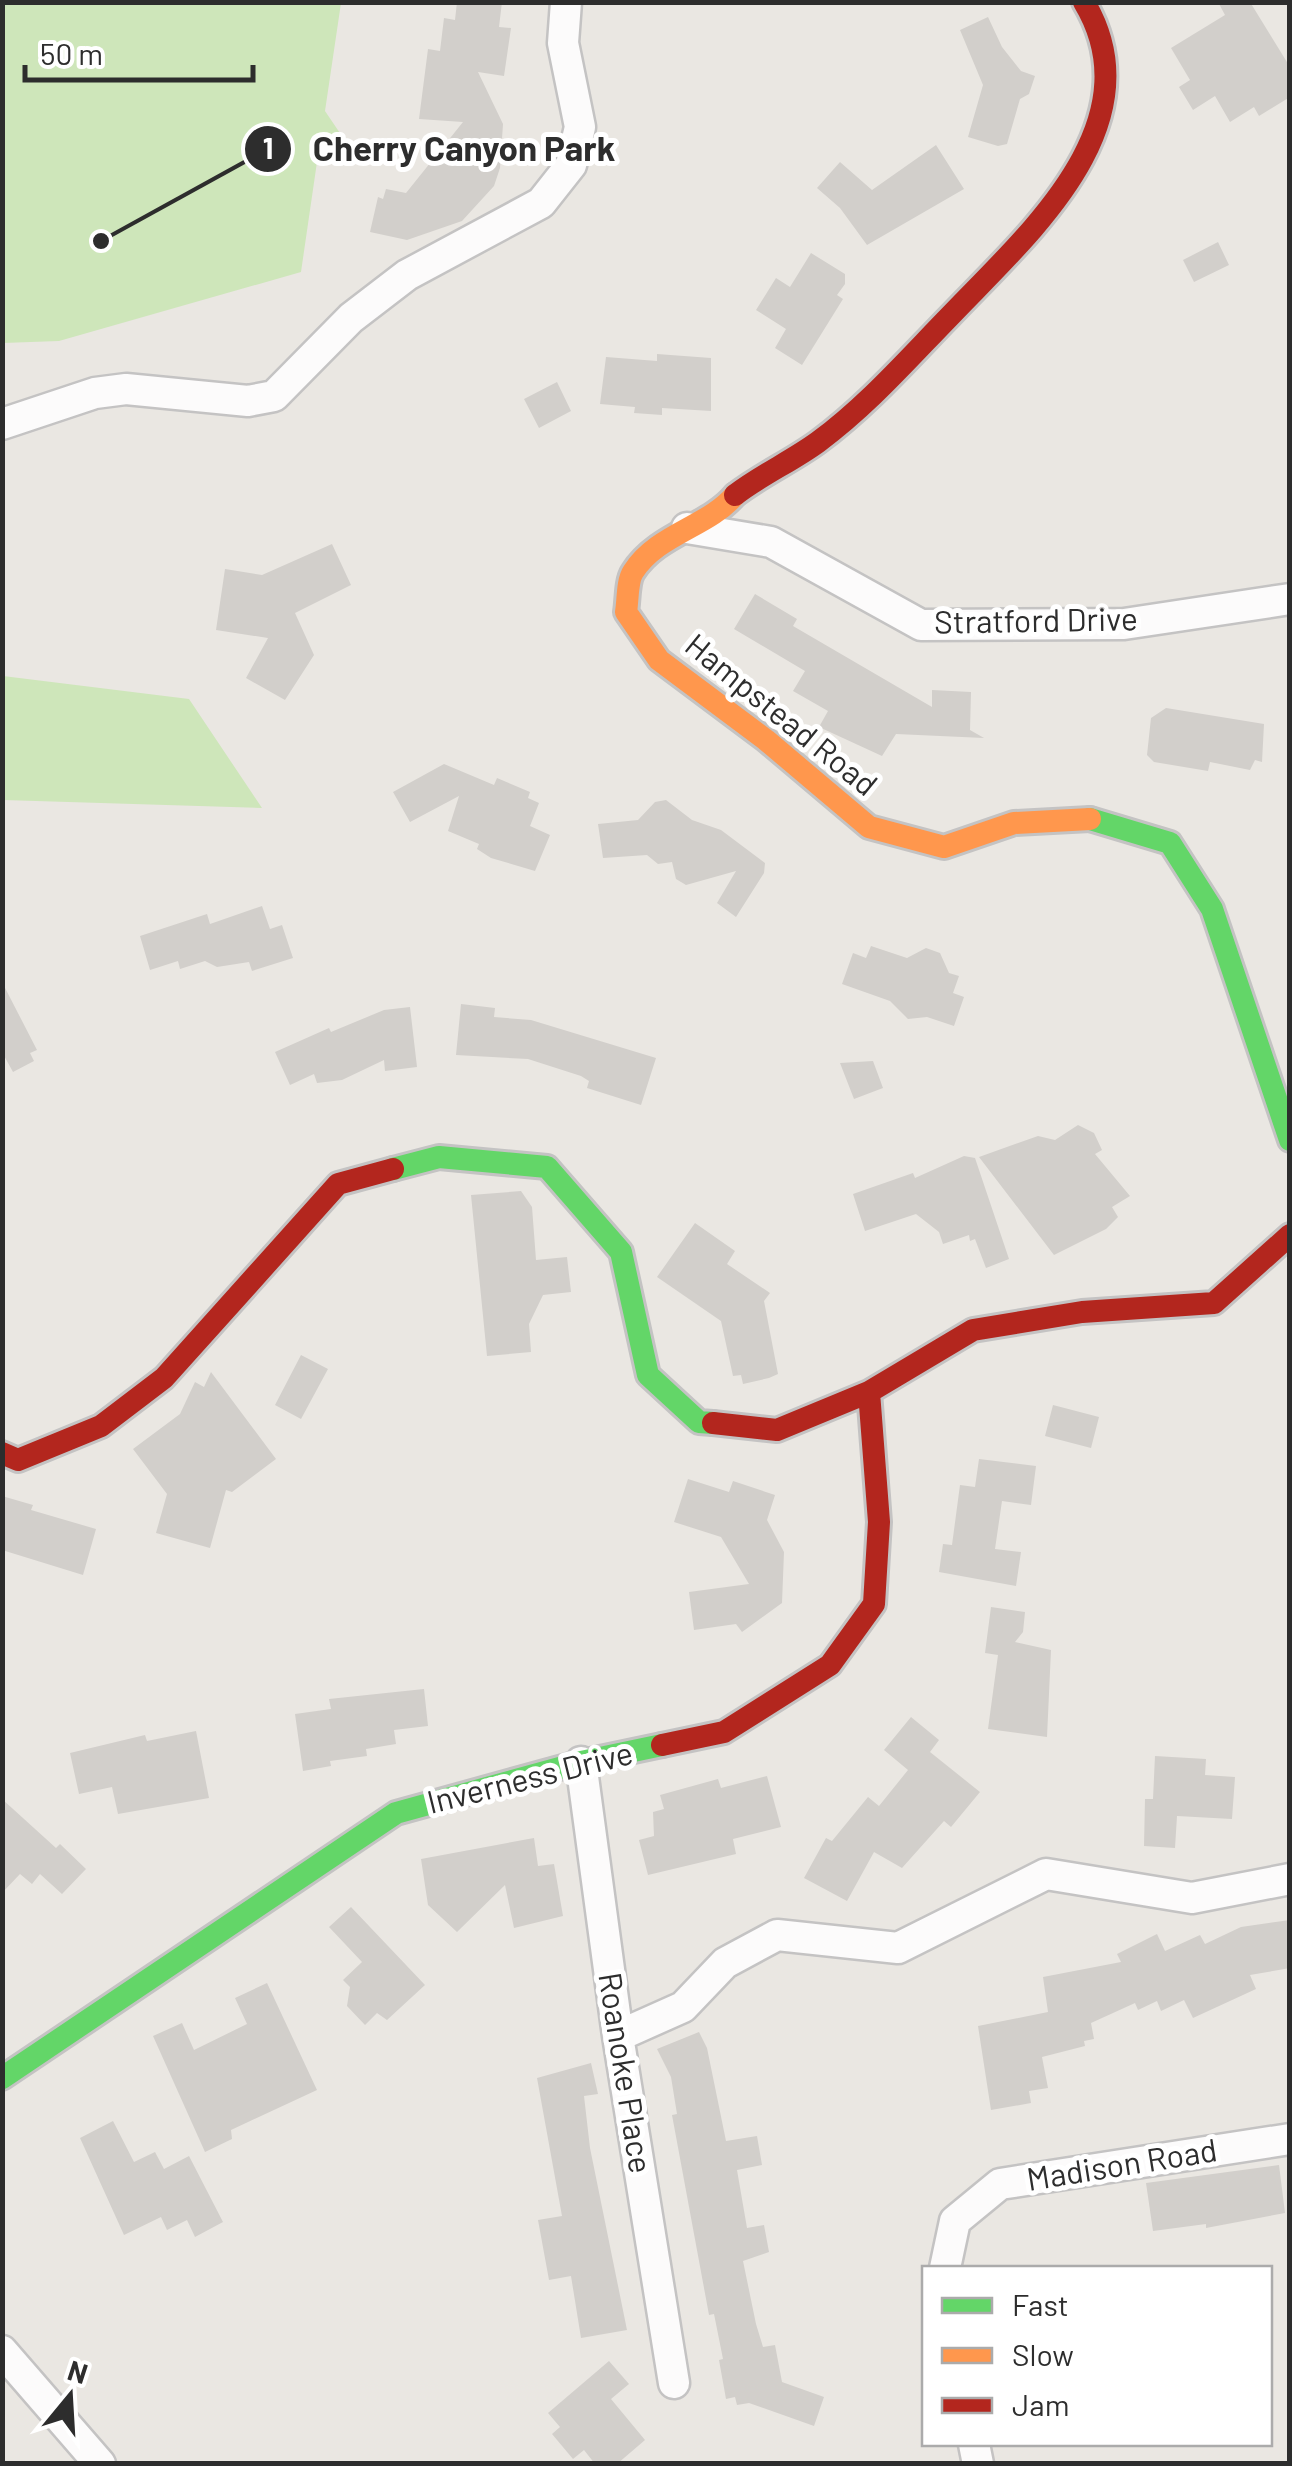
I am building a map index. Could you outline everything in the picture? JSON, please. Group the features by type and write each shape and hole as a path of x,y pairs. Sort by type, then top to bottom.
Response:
{"street":[{"path":"2,424 95,393 126,389 248,402 274,396 351,318 407,274 542,203 571,166 580,128 563,43 566,2"},
{"name":"Hampstead Road","path":"1084,2 1099,26 1107,67 1102,110 1085,156 1044,218 873,395 832,430 738,494 718,515 683,528 632,573 626,612 659,660 766,740 869,828 944,846 1014,824 1083,817 1170,843 1212,909 1290,1140"},
{"name":"Stratford Drive","path":"683,528 771,542 922,625 1124,624 1290,599"},
{"path":"2,1453 18,1460 101,1426 164,1378 338,1184 439,1157 547,1167 620,1252 648,1375 699,1422 777,1430 869,1392 973,1330 1082,1312 1214,1303 1290,1235"},
{"name":"Inverness Drive","path":"2,2078 396,1813 581,1762 724,1732 830,1665 874,1604 879,1522 869,1392"},
{"name":"Roanoke Place","path":"581,1762 618,2036 674,2383"},
{"path":"618,2036 683,2007 725,1963 777,1935 898,1948 1046,1874 1192,1898 1290,1879"},
{"name":"Madison Road","path":"945,2266 955,2221 1000,2184 1290,2139"},
{"path":"2,2351 100,2464"}],"green space":[{"path":"2,3 341,3 325,111 346,142 317,162 301,272 59,341 3,343"},
{"path":"3,676 189,699 262,808 3,800"}],"building":[{"path":"457,2 502,2 499,27 511,28 504,76 478,72 503,124 500,168 494,186 462,221 407,240 370,232 378,197 383,199 386,189 406,193 463,122 419,119 428,49 440,51 444,18 455,20"},
{"path":"1218,2 1250,2 1290,67 1290,97 1259,116 1254,107 1230,122 1215,96 1193,110 1179,87 1190,80 1171,48 1225,15"},
{"path":"988,17 1002,47 1021,71 1035,76 1029,94 1020,99 1007,144 998,146 968,137 983,85 960,30"},
{"path":"936,145 964,189 867,245 840,208 817,188 840,162 872,190"},
{"path":"1218,242 1229,265 1194,282 1183,260"},
{"path":"811,253 845,274 845,284 837,295 843,299 802,365 775,348 786,329 756,310 776,278 790,287"},
{"path":"657,354 711,358 711,411 662,408 662,415 634,413 635,407 600,404 606,357 657,361"},
{"path":"557,382 571,411 539,428 524,399"},
{"path":"332,544 351,585 295,613 314,655 285,700 246,678 268,638 216,630 225,569 262,575"},
{"path":"755,594 797,619 793,626 932,707 932,690 971,692 970,730 984,738 896,734 882,756 819,727 828,711 793,691 805,671 734,629"},
{"path":"1166,708 1264,724 1262,762 1255,760 1250,770 1210,762 1208,771 1154,762 1147,755 1151,718"},
{"path":"444,764 494,785 497,778 530,792 528,798 539,803 530,826 550,835 535,871 491,858 477,849 479,844 448,831 459,796 410,822 393,792"},
{"path":"666,800 692,820 721,830 765,863 764,873 736,917 717,903 736,871 686,885 676,879 672,862 658,864 647,855 603,858 598,824 638,820 655,802"},
{"path":"262,906 270,929 282,925 293,958 252,971 249,962 217,967 205,961 180,969 178,961 150,970 140,936 207,914 210,924"},
{"path":"871,946 907,958 926,948 940,953 949,973 959,976 953,993 964,997 954,1026 927,1017 908,1019 890,1001 842,984 853,953 866,958"},
{"path":"2,982 37,1050 30,1053 34,1061 13,1072 2,1052"},
{"path":"461,1004 495,1008 494,1017 531,1020 656,1058 641,1105 587,1088 589,1081 581,1076 528,1059 456,1055"},
{"path":"410,1007 417,1067 385,1071 384,1060 342,1080 317,1083 314,1074 290,1085 275,1052 329,1028 331,1032 384,1010"},
{"path":"873,1061 883,1088 854,1099 840,1063"},
{"path":"1078,1125 1094,1133 1102,1150 1095,1154 1130,1196 1112,1207 1118,1217 1106,1229 1054,1255 979,1157 1038,1136 1055,1140"},
{"path":"964,1156 975,1158 1009,1259 986,1268 975,1239 970,1241 969,1235 943,1244 939,1232 916,1214 865,1231 853,1194 913,1173 915,1178"},
{"path":"521,1191 532,1207 536,1260 567,1257 571,1292 543,1295 529,1324 531,1352 487,1356 471,1195"},
{"path":"695,1223 735,1251 727,1264 770,1293 764,1301 778,1374 743,1384 741,1375 733,1376 721,1321 657,1277"},
{"path":"301,1355 328,1369 301,1419 275,1405"},
{"path":"211,1372 276,1459 232,1492 226,1490 210,1548 156,1533 167,1494 133,1449 180,1414 195,1382 204,1387"},
{"path":"1053,1405 1099,1417 1091,1448 1045,1436"},
{"path":"979,1459 1036,1466 1031,1505 1002,1501 995,1549 1021,1552 1016,1586 939,1572 943,1544 952,1545 960,1485 975,1487"},
{"path":"688,1479 729,1492 733,1481 775,1495 767,1520 784,1552 782,1603 742,1632 736,1624 694,1630 689,1592 749,1584 721,1537 674,1522"},
{"path":"2,1496 33,1505 31,1510 96,1529 83,1575 2,1550"},
{"path":"991,1607 1025,1612 1023,1632 1015,1642 1051,1650 1047,1737 988,1729 998,1655 985,1653"},
{"path":"424,1689 428,1726 394,1730 396,1744 366,1749 367,1756 330,1761 331,1766 303,1771 295,1714 331,1709 329,1699"},
{"path":"911,1717 939,1740 930,1752 980,1792 951,1827 944,1821 902,1868 874,1852 847,1901 804,1878 826,1838 832,1841 868,1797 879,1806 908,1770 884,1750"},
{"path":"196,1731 209,1798 118,1814 112,1787 79,1794 70,1753 145,1735 147,1741"},
{"path":"1155,1756 1206,1759 1205,1775 1235,1777 1232,1819 1177,1816 1175,1848 1144,1846 1145,1799 1153,1799"},
{"path":"767,1776 781,1827 733,1839 736,1854 648,1875 639,1840 654,1836 653,1812 664,1809 660,1795 718,1779 721,1788"},
{"path":"2,1799 56,1848 60,1844 86,1869 62,1894 40,1874 32,1884 20,1874 2,1893"},
{"path":"534,1838 538,1866 554,1864 563,1916 514,1928 505,1885 457,1932 428,1905 421,1859"},
{"path":"351,1907 425,1985 387,2020 377,2013 365,2025 347,2006 350,1987 343,1980 362,1962 329,1927"},
{"path":"1290,1920 1290,1968 1250,1975 1256,1989 1193,2018 1184,2000 1161,2011 1157,2001 1138,2010 1135,2003 1091,2023 1094,2039 1084,2041 1085,2046 1042,2057 1048,2088 1029,2091 1031,2103 991,2110 978,2026 1048,2012 1043,1977 1121,1962 1117,1954 1157,1934 1165,1951 1200,1935 1205,1944 1241,1927"},
{"path":"267,1983 317,2090 231,2130 232,2139 205,2152 153,2036 182,2023 194,2050 247,2024 235,1998"},
{"path":"699,2032 707,2048 726,2141 757,2136 762,2165 737,2170 747,2228 764,2225 769,2252 743,2261 756,2324 763,2347 775,2345 782,2382 824,2397 814,2426 749,2403 737,2405 735,2397 726,2399 719,2360 723,2359 714,2314 709,2315 672,2115 677,2114 671,2077 657,2049"},
{"path":"591,2063 598,2094 584,2096 590,2148 627,2330 581,2338 571,2276 549,2280 538,2220 562,2216 537,2078"},
{"path":"113,2121 134,2162 155,2152 164,2169 189,2156 223,2222 195,2237 187,2220 167,2230 161,2217 124,2235 80,2138"},
{"path":"1279,2165 1285,2213 1206,2228 1206,2224 1153,2231 1146,2183"},
{"path":"609,2361 629,2384 611,2399 645,2440 617,2464 595,2464 584,2450 573,2459 552,2434 560,2427 548,2413"}],"traffic: fast":[{"path":"1090,819 1170,843 1212,909 1290,1140"},
{"path":"393,1169 439,1157 547,1167 621,1252 648,1375 699,1422 713,1423"},
{"path":"2,2078 396,1813 581,1762 662,1745"}],"traffic: slow":[{"path":"735,495 711,515 655,548 631,576 626,612 659,660 766,740 869,827 944,847 1014,823 1090,819"}],"traffic: jam":[{"path":"735,495 818,442 870,398 1014,250 1073,174 1094,134 1105,91 1102,47 1084,2"},
{"path":"2,1453 18,1460 101,1426 164,1378 338,1184 393,1169"},
{"path":"713,1423 777,1430 869,1392 973,1330 1082,1312 1214,1303 1290,1235"},
{"path":"662,1745 724,1732 830,1665 874,1604 879,1522 869,1392"}],"place":[{"name":"Cherry Canyon Park","path":"101,241"}]}
